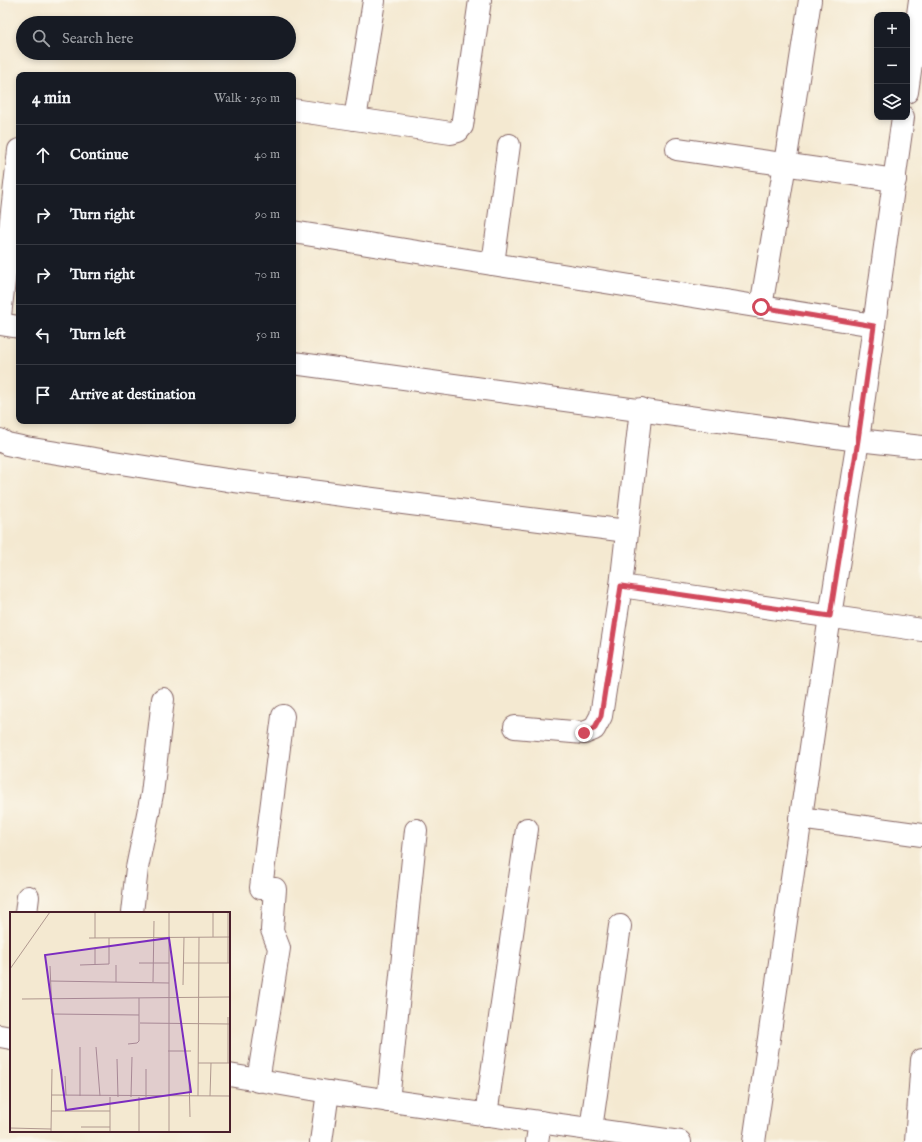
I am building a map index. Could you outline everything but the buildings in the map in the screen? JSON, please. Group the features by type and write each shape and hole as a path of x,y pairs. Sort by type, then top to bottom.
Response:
{"street":[{"path":"296,110 451,133 458,131 462,126 480,0"},
{"path":"761,307 810,0"},
{"path":"908,84 920,0"},
{"path":"355,119 374,1"},
{"path":"754,1142 800,818 858,440 904,120"},
{"path":"493,264 509,145"},
{"path":"677,148 895,180"},
{"path":"0,316 16,200"},
{"path":"296,232 874,326"},
{"path":"0,324 16,326"},
{"path":"296,363 858,440 922,447"},
{"path":"514,727 584,733 594,729 601,716 621,586 642,410"},
{"path":"0,440 7,444 26,448 227,480 627,531"},
{"path":"621,586 922,630"},
{"path":"132,912 137,868 152,794 163,699"},
{"path":"258,1080 279,948 272,930 275,889 261,888 283,716"},
{"path":"800,818 922,835"},
{"path":"486,1115 528,829"},
{"path":"388,1101 416,830"},
{"path":"591,1129 620,926"},
{"path":"0,1036 10,1038"},
{"path":"916,1142 922,1060"},
{"path":"230,1075 328,1092 486,1115 539,1132 591,1129 680,1142"},
{"path":"321,1142 328,1092"}],"route":[{"path":"584,733 594,729 601,716 621,586 830,616 858,440 874,326 761,307"}]}
